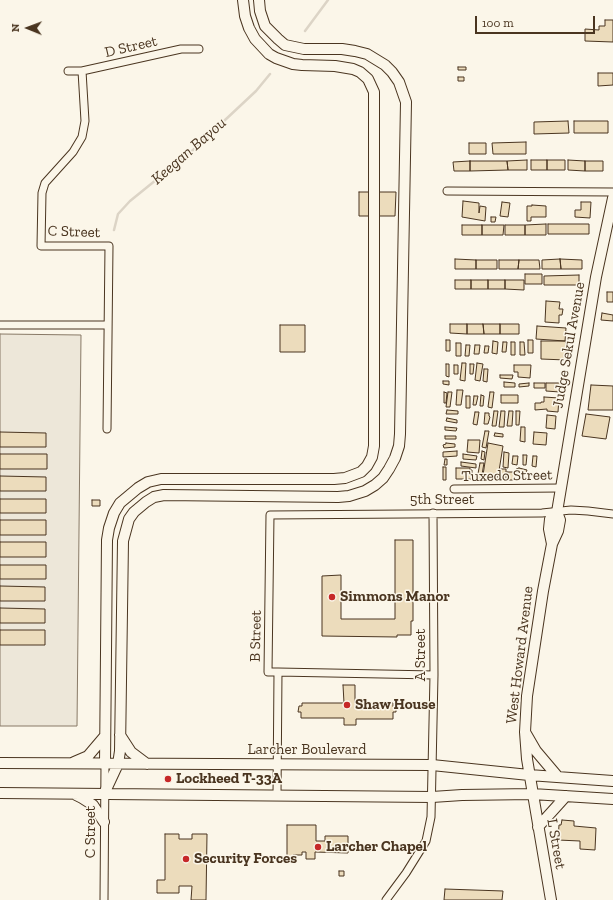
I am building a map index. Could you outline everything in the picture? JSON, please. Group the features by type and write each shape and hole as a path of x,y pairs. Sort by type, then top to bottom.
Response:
{"main road":[{"path":"105,764 107,540 114,513 120,503 148,482 161,479 345,478 361,472 367,466 372,457 374,446 374,92 368,79 360,72 353,69 335,66 297,65 269,54 255,39 249,28 245,16 243,0"},
{"path":"104,794 118,764 120,735 124,541 129,519 134,512 150,500 164,495 349,496 365,491 383,478 390,469 398,446 400,434 406,102 399,82 392,72 367,54 342,49 304,49 285,45 265,26 260,11 260,0"},
{"name":"Judge Sekul Avenue","path":"560,493 596,277 613,198"},
{"name":"West Howard Avenue","path":"532,794 525,732 527,696 532,657 552,544 558,531 560,520 557,512 560,493"},
{"path":"525,732 536,751 558,778"},
{"path":"120,735 131,752 148,764"},
{"path":"70,763 88,756 105,736"},
{"name":"Larcher Boulevard","path":"0,763 432,765 529,776 613,781"},
{"path":"0,793 432,796 462,794 532,794 613,798"},
{"path":"72,794 93,805 104,822"},
{"name":"L Street","path":"532,794 550,900"},
{"path":"538,827 566,796"}],"street":[{"name":"D Street","path":"68,71 82,71 181,49 200,49"},
{"name":"C Street","path":"82,71 85,121 82,137 72,152 45,183 42,193 41,246 109,246 107,429"},
{"path":"447,191 613,192"},
{"path":"0,325 108,325"},
{"name":"Tuxedo Street","path":"454,489 560,493"},
{"name":"5th Street","path":"270,515 542,513 571,510 613,514"},
{"name":"A Street","path":"386,900 406,873 426,841 431,817 434,675 434,513"},
{"name":"B Street","path":"270,515 268,672 278,672 277,795"},
{"path":"278,672 434,675"},
{"name":"C Street","path":"104,900 105,764"}],"shaded area":[{"path":"0,334 81,335 77,726 0,726"}],"building":[{"path":"605,20 613,20 613,42 585,41 585,29 599,30 599,26 605,26"},
{"path":"458,67 466,67 466,70 458,70"},
{"path":"598,73 613,73 613,85 598,86"},
{"path":"458,77 464,77 464,81 458,81"},
{"path":"568,121 569,133 534,134 534,122"},
{"path":"574,121 608,121 608,133 574,133"},
{"path":"526,142 526,154 493,154 492,143"},
{"path":"469,143 486,143 486,154 469,154"},
{"path":"527,160 527,170 508,170 507,161"},
{"path":"531,160 547,160 547,170 531,170"},
{"path":"547,160 565,160 565,170 547,170"},
{"path":"568,160 585,161 585,171 568,170"},
{"path":"470,161 507,161 508,170 470,171"},
{"path":"470,161 470,171 454,171 453,162"},
{"path":"585,161 603,161 603,171 585,171"},
{"path":"359,192 396,192 395,216 359,216"},
{"path":"463,201 479,203 479,213 480,206 486,207 485,221 462,217"},
{"path":"502,202 510,203 508,217 500,216"},
{"path":"581,202 591,202 590,218 575,217 575,210 581,210"},
{"path":"527,206 546,206 546,217 531,217 531,221 527,221"},
{"path":"491,217 496,217 495,222 491,222"},
{"path":"546,224 546,235 525,235 525,225"},
{"path":"548,224 589,224 589,234 548,234"},
{"path":"462,225 482,225 482,235 462,235"},
{"path":"482,225 504,225 503,235 482,235"},
{"path":"505,225 525,225 525,235 505,235"},
{"path":"455,259 476,260 476,269 455,269"},
{"path":"560,259 582,260 582,269 561,269"},
{"path":"560,259 561,269 542,269 542,260"},
{"path":"476,260 497,260 497,269 476,269"},
{"path":"499,260 519,260 518,269 499,269"},
{"path":"519,260 539,260 540,269 518,269"},
{"path":"525,274 542,274 542,284 525,284"},
{"path":"579,275 579,285 544,285 544,276"},
{"path":"455,280 471,280 471,289 455,289"},
{"path":"471,280 488,280 488,289 471,289"},
{"path":"488,280 505,280 505,289 488,289"},
{"path":"505,280 524,280 524,290 505,289"},
{"path":"607,292 613,292 613,302 607,302"},
{"path":"546,301 560,302 559,309 563,309 562,315 559,315 559,323 545,322"},
{"path":"602,313 613,315 613,321 601,320"},
{"path":"450,324 467,324 467,334 450,333"},
{"path":"467,324 483,324 484,334 467,334"},
{"path":"483,324 500,324 500,334 484,334"},
{"path":"500,324 519,324 519,334 500,334"},
{"path":"280,325 305,325 305,352 280,352"},
{"path":"537,326 566,328 565,341 536,339"},
{"path":"446,340 450,340 450,351 446,351"},
{"path":"528,340 533,340 533,353 528,353"},
{"path":"493,341 498,342 497,354 492,353"},
{"path":"541,341 566,341 566,360 541,359"},
{"path":"503,342 507,342 506,352 502,352"},
{"path":"511,342 515,342 515,355 511,355"},
{"path":"520,342 524,342 525,355 520,355"},
{"path":"456,343 461,343 461,356 456,356"},
{"path":"466,345 470,345 469,356 465,356"},
{"path":"475,345 480,345 479,354 474,354"},
{"path":"485,346 489,346 488,353 484,353"},
{"path":"462,363 466,363 465,381 460,380"},
{"path":"477,363 483,364 480,381 475,380"},
{"path":"446,364 449,364 449,377 446,376"},
{"path":"470,364 474,364 473,374 470,374"},
{"path":"454,365 458,365 458,374 454,374"},
{"path":"514,365 531,365 530,378 518,377 518,372 514,372"},
{"path":"484,369 488,369 487,382 483,381"},
{"path":"500,375 513,375 512,379 500,378"},
{"path":"443,381 449,381 449,385 443,384"},
{"path":"504,382 515,383 515,387 504,387"},
{"path":"529,383 529,386 519,387 519,384"},
{"path":"534,383 545,383 545,388 534,388"},
{"path":"546,383 562,383 560,392 546,391"},
{"path":"591,385 613,386 613,410 588,410"},
{"path":"457,390 463,390 461,405 456,405"},
{"path":"444,392 447,393 446,403 444,403"},
{"path":"448,392 452,392 450,407 446,407"},
{"path":"490,392 494,392 492,408 488,407"},
{"path":"481,395 484,396 483,406 480,406"},
{"path":"501,395 518,395 518,403 501,403"},
{"path":"466,396 470,396 470,408 466,408"},
{"path":"474,396 478,396 476,405 473,405"},
{"path":"544,397 559,398 558,412 547,411 547,409 535,410 535,403 544,402"},
{"path":"447,410 458,411 458,414 446,414"},
{"path":"494,411 498,411 496,426 492,426"},
{"path":"501,411 505,411 504,427 499,427"},
{"path":"509,411 513,411 512,426 507,426"},
{"path":"516,411 520,411 519,425 516,425"},
{"path":"475,412 479,412 477,425 473,424"},
{"path":"485,413 489,413 490,417 488,424 484,424"},
{"path":"586,414 610,417 606,439 582,436"},
{"path":"547,415 556,416 555,429 546,428"},
{"path":"447,418 457,420 457,423 446,421"},
{"path":"445,427 457,428 456,431 445,430"},
{"path":"521,427 525,427 525,442 520,441"},
{"path":"485,431 489,431 486,448 482,447"},
{"path":"0,432 46,433 46,447 0,447"},
{"path":"534,432 547,433 546,445 533,444"},
{"path":"495,433 503,434 503,437 494,436"},
{"path":"445,436 456,436 456,439 445,439"},
{"path":"468,440 480,440 479,453 467,452"},
{"path":"446,443 455,444 455,447 444,448 443,445"},
{"path":"488,443 503,446 498,477 483,475"},
{"path":"457,451 457,456 443,457 443,452"},
{"path":"482,451 485,452 484,460 481,459"},
{"path":"504,452 509,453 508,468 503,467"},
{"path":"0,454 47,454 47,469 0,469"},
{"path":"463,454 477,456 476,460 463,459"},
{"path":"523,455 527,455 526,465 523,465"},
{"path":"513,456 518,456 517,465 512,464"},
{"path":"533,456 537,456 536,467 532,466"},
{"path":"445,459 447,459 447,465 444,465"},
{"path":"461,462 476,464 476,468 461,466"},
{"path":"480,463 484,463 481,480 477,479"},
{"path":"443,467 446,467 446,480 443,480"},
{"path":"456,468 470,468 470,470 472,470 472,479 456,479"},
{"path":"519,468 527,470 526,473 516,472 516,469"},
{"path":"501,469 506,469 506,480 501,480"},
{"path":"507,472 515,472 514,480 507,480"},
{"path":"0,476 46,477 46,491 0,491"},
{"path":"0,499 46,499 46,513 0,513"},
{"path":"92,500 100,500 100,506 92,506"},
{"path":"0,520 46,520 46,535 0,535"},
{"name":"Simmons Manor","path":"395,540 413,540 413,621 411,621 411,635 397,635 397,637 322,636 322,576 341,575 341,619 395,619"},
{"path":"0,542 46,542 46,557 0,557"},
{"path":"0,565 46,565 46,579 0,579"},
{"path":"0,586 45,587 45,601 0,601"},
{"path":"0,608 45,609 45,623 0,623"},
{"path":"0,630 45,630 45,645 0,645"},
{"name":"Shaw House","path":"343,685 355,685 355,703 393,703 393,707 396,707 396,712 393,712 393,719 356,719 356,725 344,725 344,718 301,718 301,712 298,712 299,706 302,706 302,703 344,703"},
{"path":"562,820 574,821 574,826 596,828 595,850 580,849 580,841 558,840 559,825 561,825"},
{"name":"Larcher Chapel","path":"287,825 316,825 316,841 325,841 325,836 348,836 348,853 315,852 315,859 306,859 306,852 302,852 302,855 293,855 292,857 287,858"},
{"name":"Security Forces","path":"165,834 179,834 179,839 192,839 192,834 207,834 206,900 191,900 192,886 179,886 179,893 157,893 157,880 165,880"},
{"path":"339,871 344,871 344,876 339,876"},
{"path":"445,889 503,891 502,900 444,900"}],"waterway":[{"name":"Keegan Bayou","path":"305,31 328,0"},
{"name":"Keegan Bayou","path":"114,230 118,214 130,201 193,150 256,91 270,74"}],"place":[{"name":"Simmons Manor","path":"332,597"},
{"name":"Shaw House","path":"347,705"},
{"name":"Lockheed T-33A","path":"168,779"},
{"name":"Larcher Chapel","path":"318,847"},
{"name":"Security Forces","path":"186,859"}]}
